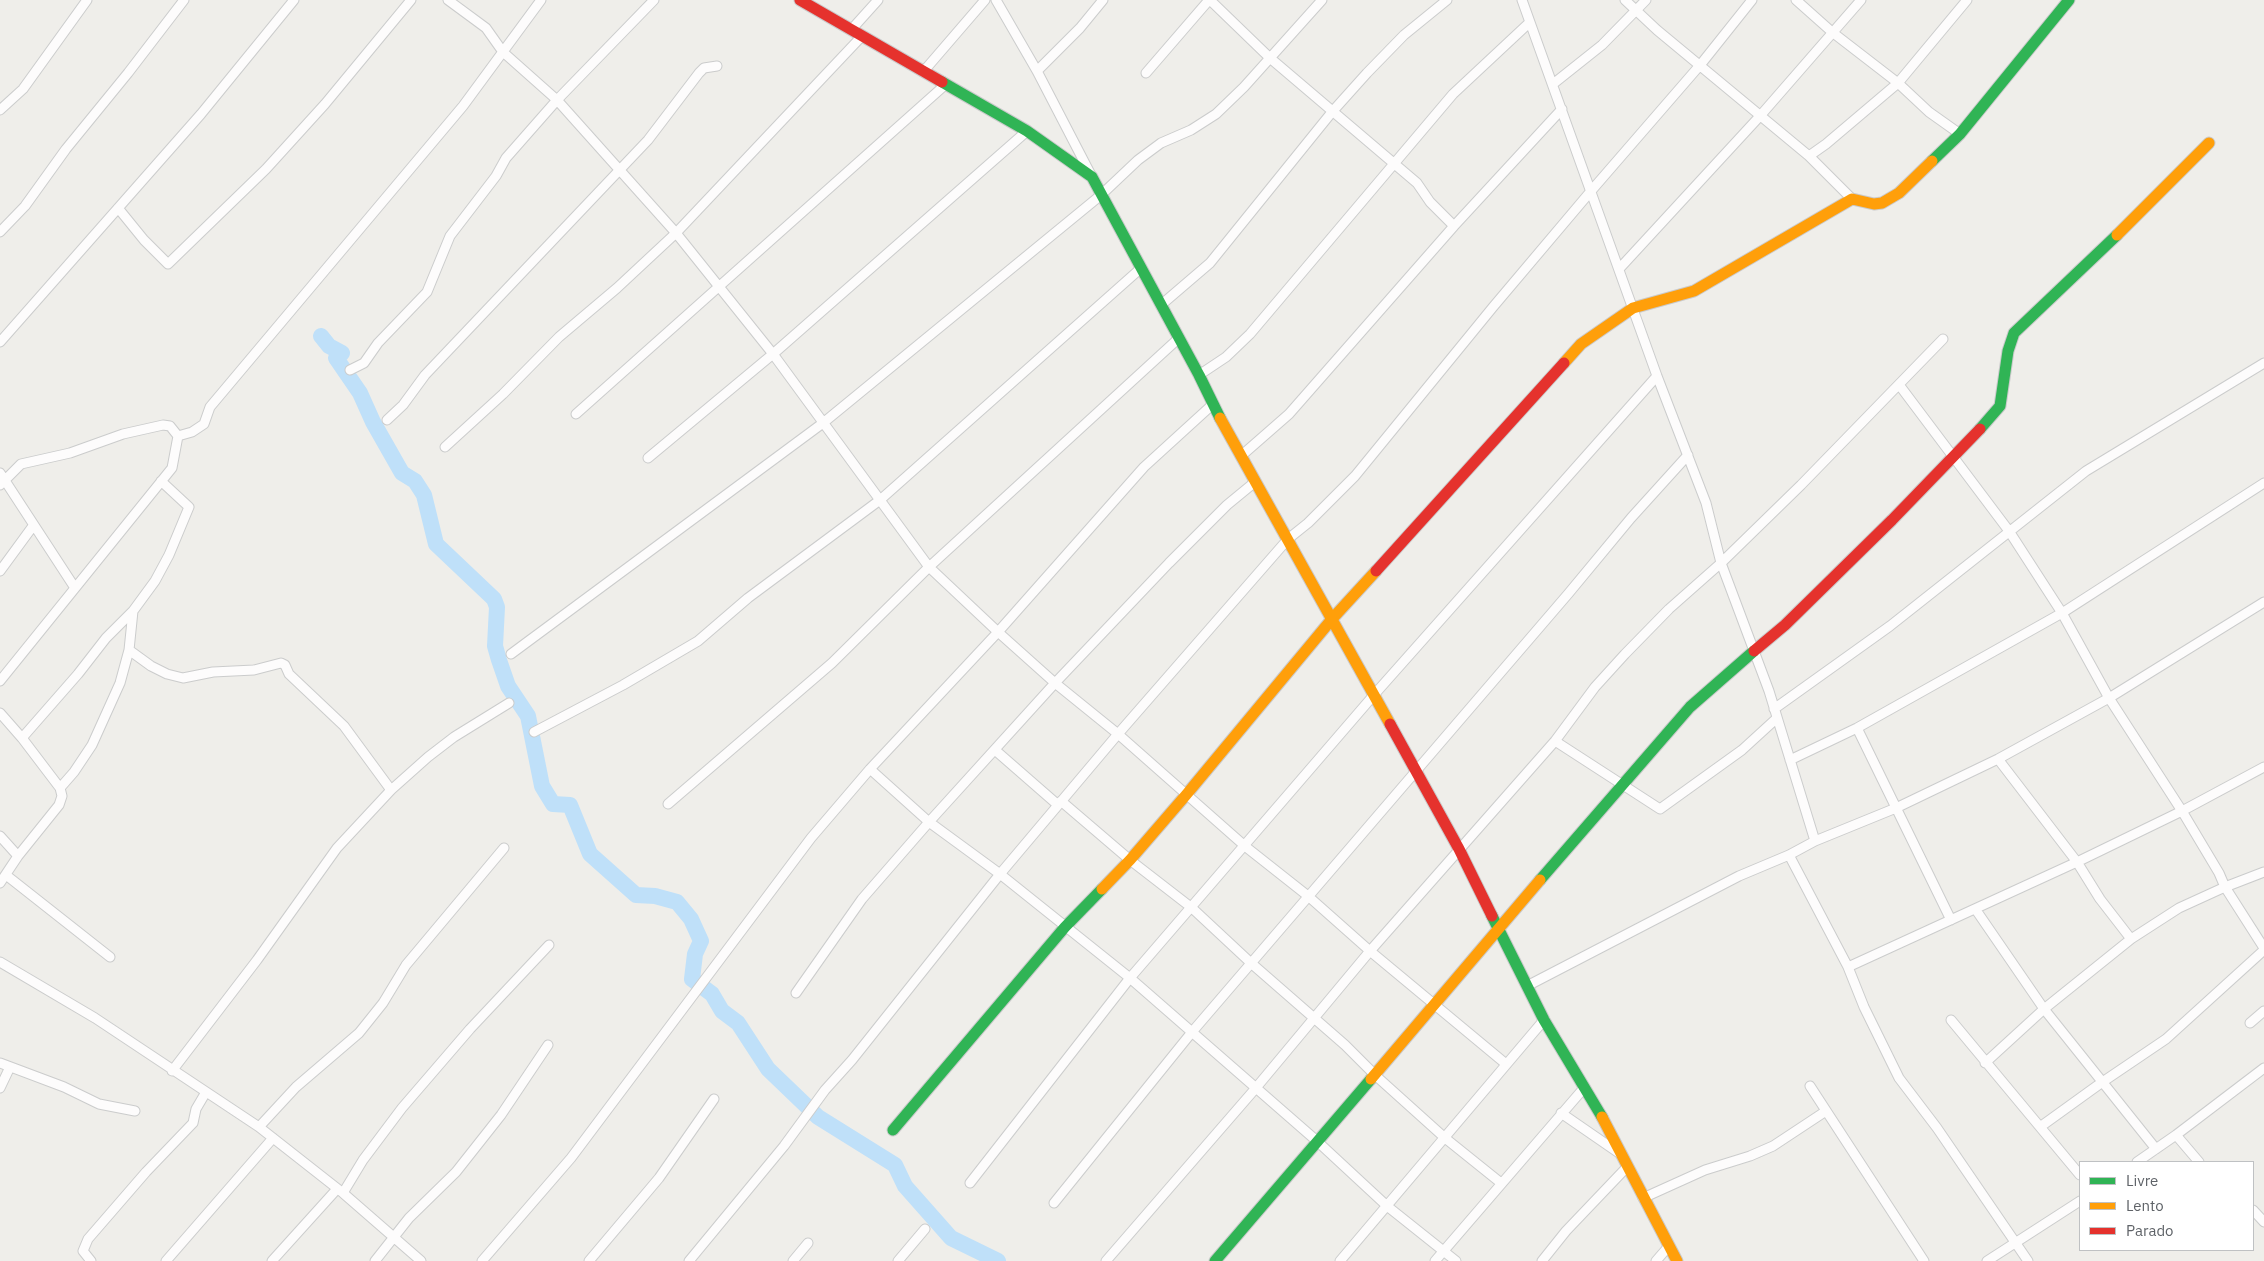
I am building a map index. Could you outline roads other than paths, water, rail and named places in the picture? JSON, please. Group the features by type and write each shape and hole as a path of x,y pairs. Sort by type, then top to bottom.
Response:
{"street":[{"path":"0,110 23,88 87,0"},
{"path":"0,232 24,206 66,149 184,0"},
{"path":"0,342 201,114 294,0"},
{"path":"118,208 144,240 168,264 272,162 325,104 412,0"},
{"path":"448,0 486,28 502,52 557,100 619,172 676,233 773,354 929,567 1055,683 1118,734 1246,847 1308,896 1434,1006 1506,1064"},
{"path":"178,436 192,432 204,424 210,407 463,106 541,0"},
{"path":"350,370 364,363 378,343 427,292 450,236 496,176 506,158 557,100 654,0"},
{"path":"800,0 1027,131 1092,177"},
{"path":"851,30 878,0"},
{"path":"923,72 986,0"},
{"path":"996,0 1038,71 1140,269 1199,375 1212,405 1459,849 1544,1020 1604,1120 1626,1167 1677,1261"},
{"path":"1038,71 1080,28 1103,0"},
{"path":"1146,73 1209,0 1270,58 1417,183 1430,202 1454,226"},
{"path":"511,654 823,423 1101,195 1138,160 1161,144 1191,130 1216,114 1322,0"},
{"path":"1161,305 1210,263 1332,112 1404,35 1448,0"},
{"path":"1522,0 1657,376 1706,503 1721,563 1776,713 1815,841"},
{"path":"1625,0 1809,156 1852,199 1874,204 1882,203 1899,193 1960,134 2069,0"},
{"path":"1553,84 1602,45 1646,0"},
{"path":"688,1261 784,1146 825,1090 852,1060 1000,874 1118,734 1288,539 1308,523 1355,476 1590,191 1701,64 1752,0"},
{"path":"1796,0 1832,32 1898,83 1929,112 1960,134"},
{"path":"1620,269 1760,116 1861,0"},
{"path":"1809,156 1826,144 1898,83 1966,0"},
{"path":"1199,375 1226,357 1250,334 1453,94 1529,23"},
{"path":"445,447 503,394 559,337 617,288 676,233 862,36"},
{"path":"387,420 403,405 425,375 648,140 699,73 704,68 717,66"},
{"path":"576,414 945,85"},
{"path":"1241,456 1289,414 1454,226 1562,109"},
{"path":"648,458 773,354 1027,131"},
{"path":"1216,1261 1434,1006 1498,927 1625,784 1690,707 1785,625 1953,458 2000,406 2008,352 2014,334 2180,174 2209,143"},
{"path":"893,1130 1065,927 1130,860 1186,795 1332,619 1581,344 1633,308 1694,290 1852,199"},
{"path":"534,732 623,685 698,641 748,598 880,500 1140,269"},
{"path":"668,804 832,663 929,567 1179,338"},
{"path":"1106,1261 1255,1089 1370,951 1555,741 1583,702 1625,654 1670,609 1721,563 1900,386 1943,339"},
{"path":"1555,741 1625,784 1652,805 1660,808 1742,750 1776,713 1890,626 2086,471 2264,363"},
{"path":"970,1183 1130,978 1246,847 1373,696 1657,376"},
{"path":"1900,386 2009,531 2062,613 2109,698 2220,872 2224,886 2264,949 2166,1039 2101,1082 2040,1127"},
{"path":"482,1261 571,1158 811,838 870,769 998,632 1144,467 1212,405"},
{"path":"0,681 172,468 178,436 170,426 163,425 123,434 70,453 22,464 1,479 75,588"},
{"path":"1054,1202 1192,1032 1631,518 1688,455"},
{"path":"22,738 78,674 106,638 133,611 155,581 169,555 189,508 161,481"},
{"path":"796,993 862,900 929,822 1055,683 1169,563 1227,505 1255,482"},
{"path":"1790,760 1857,728 2062,613 2264,483"},
{"path":"0,571 33,526"},
{"path":"1527,986 1739,876 1789,855 1815,841 1896,808 1998,759 2109,698 2264,602"},
{"path":"60,788 92,746 120,683 129,650 133,611"},
{"path":"129,650 151,666 167,674 183,678 213,672 254,670 281,662 285,665 289,674 344,726 391,790"},
{"path":"172,1071 257,960 321,869 391,790 454,737 509,703"},
{"path":"0,713 22,738 60,788 62,796 60,805 18,856 3,879 110,956"},
{"path":"1857,728 1951,920"},
{"path":"995,750 1192,908 1313,1019 1345,1045 1375,1075 1445,1138 1501,1183"},
{"path":"1998,759 2077,862 2100,899 2131,939"},
{"path":"1848,967 1976,910 2077,862 2182,811 2264,767"},
{"path":"870,769 929,822 1000,874 1130,978 1318,1142 1387,1206 1456,1261"},
{"path":"0,836 18,856"},
{"path":"259,1127 296,1087 358,1033 383,1003 406,966 504,848"},
{"path":"1789,855 1848,967 1864,1007 1899,1078 1937,1128 2028,1261"},
{"path":"1985,1062 2044,1009 2131,939 2179,908 2224,886 2264,872"},
{"path":"1976,910 2044,1009 2156,1149"},
{"path":"272,1261 340,1191 402,1108 470,1029 549,946"},
{"path":"0,962 95,1018 172,1071 259,1127 340,1191 421,1261"},
{"path":"2250,1024 2264,1011"},
{"path":"1340,1261 1544,1020"},
{"path":"1951,1020 2079,1174"},
{"path":"375,1261 409,1218 456,1172 501,1115 548,1045"},
{"path":"0,1063 64,1087 99,1104 135,1111"},
{"path":"0,1088 10,1067"},
{"path":"2138,1161 2264,1068"},
{"path":"1810,1086 1924,1261"},
{"path":"1435,1261 1584,1088"},
{"path":"92,1261 83,1251 88,1240 146,1172 193,1123 196,1109 206,1092"},
{"path":"589,1261 659,1178 714,1099"},
{"path":"1643,1198 1704,1170 1750,1156 1773,1146 1826,1111"},
{"path":"1561,1113 1621,1154"},
{"path":"2176,1135 2198,1161"},
{"path":"166,1261 273,1138"},
{"path":"1542,1261 1626,1167"},
{"path":"1987,1261 2079,1202"},
{"path":"2254,1211 2264,1222"},
{"path":"898,1261 925,1229"},
{"path":"793,1261 808,1243"},
{"path":"1656,1261 1669,1246"}],"waterway":[{"path":"321,336 329,346 342,353 336,358 360,393 373,422 402,473 415,481 424,495 436,544 494,599 497,607 495,646 499,660 508,686 528,716 542,786 553,804 570,805 590,854 636,895 655,896 677,902 691,919 701,941 695,954 692,979 712,994 722,1011 738,1023 768,1069 818,1117 895,1165 905,1186 951,1238 998,1261"}]}
